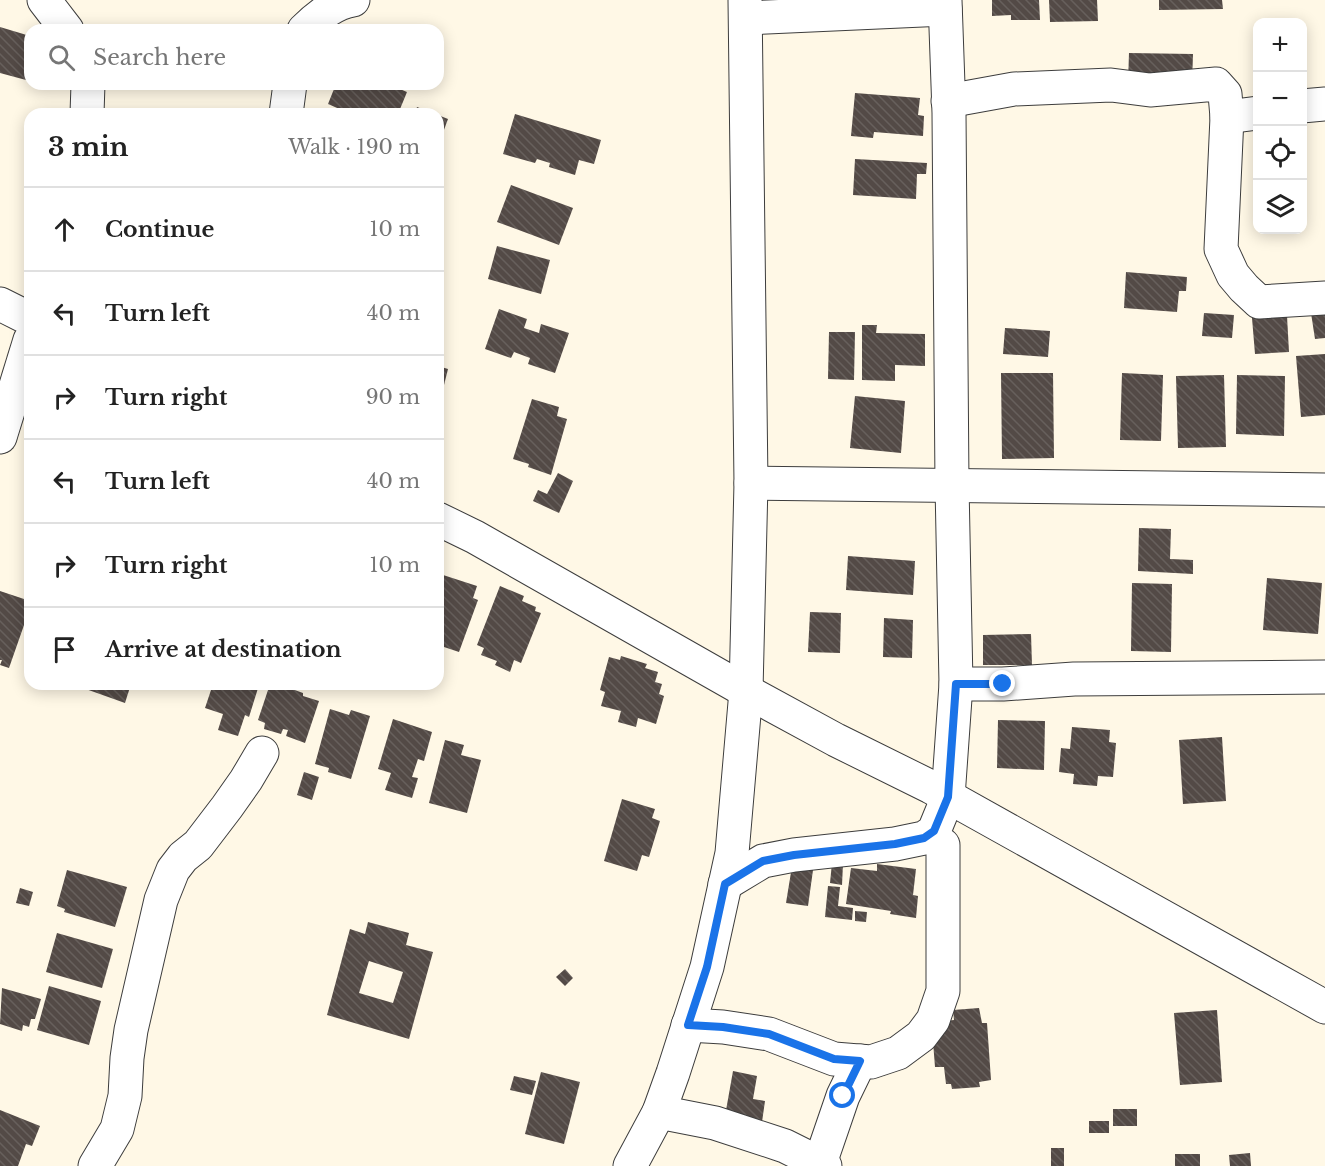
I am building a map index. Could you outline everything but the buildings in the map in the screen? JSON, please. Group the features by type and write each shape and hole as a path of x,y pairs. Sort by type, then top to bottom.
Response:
{"street":[{"path":"44,0 62,24"},
{"path":"310,24 320,15 343,1 352,0"},
{"path":"630,1166 659,1112 707,967 725,884 732,854 746,691 751,483 746,9 945,4 956,684 948,797 934,831 924,838 895,844 794,855 763,861 725,884"},
{"path":"948,101 1014,89 1111,85 1150,90 1216,84 1242,115 1221,249 1233,275 1259,302 1325,298"},
{"path":"87,108 88,90"},
{"path":"287,108 289,90"},
{"path":"1307,106 1325,104"},
{"path":"0,304 24,316"},
{"path":"0,437 24,359"},
{"path":"751,483 1325,490"},
{"path":"444,522 746,691 948,797 1325,1007"},
{"path":"956,684 1003,684 1074,679 1325,677"},
{"path":"95,1166 117,1129 125,1096 131,1030 161,900 173,870 183,857 198,845 227,807 262,753"},
{"path":"688,1025 723,1027 769,1034 834,1059 871,1062 898,1053 921,1036 933,1020 943,991 943,844"},
{"path":"659,1112 733,1129 785,1146 822,1165 843,1096 860,1061"}],"route":[{"path":"843,1096 860,1061 834,1059 769,1034 723,1027 688,1025 707,967 725,884 763,861 794,855 895,844 924,838 934,831 948,797 956,684 1003,684"}]}
